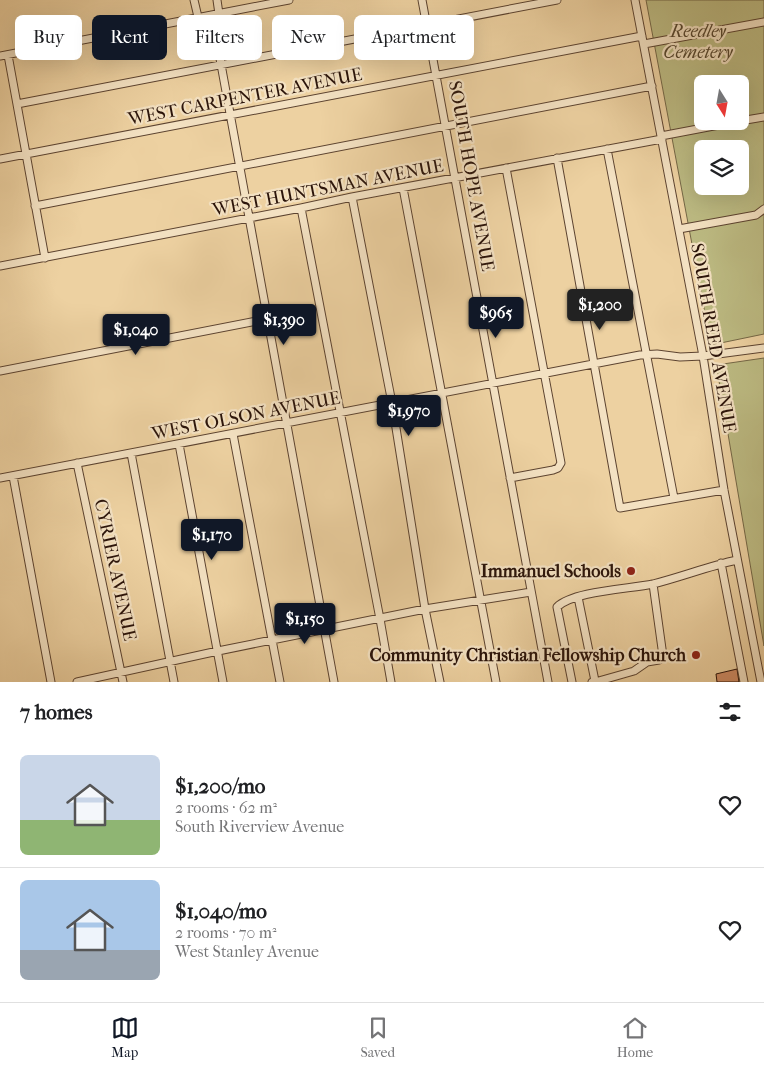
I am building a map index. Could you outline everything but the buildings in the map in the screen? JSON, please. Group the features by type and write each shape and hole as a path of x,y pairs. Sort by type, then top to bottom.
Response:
{"street":[{"path":"194,0 197,15"},
{"path":"217,0 216,14 222,65 334,682"},
{"path":"212,15 289,0"},
{"name":"SOUTH HOPE AVENUE","path":"422,0 425,15"},
{"path":"474,16 557,0"},
{"name":"SOUTH REED AVENUE","path":"635,0 703,356 724,490 761,682"},
{"path":"45,258 17,104 4,56 177,22"},
{"name":"WEST CARPENTER AVENUE","path":"0,159 437,75 643,40 764,22"},
{"path":"17,104 354,39"},
{"name":"SOUTH HOPE AVENUE","path":"434,60 548,682"},
{"path":"35,206 652,86"},
{"name":"WEST HUNTSMAN AVENUE","path":"749,120 764,117"},
{"name":"WEST HUNTSMAN AVENUE","path":"0,266 698,130"},
{"path":"606,149 674,498"},
{"path":"557,158 596,364 620,508 724,490"},
{"path":"506,168 561,463 558,468 553,470 510,478"},
{"path":"403,188 496,682"},
{"path":"352,197 392,403 425,609 440,682"},
{"path":"301,208 391,682"},
{"path":"679,229 756,215 764,209"},
{"path":"0,371 268,319"},
{"name":"WEST OLSON AVENUE","path":"0,478 647,355 703,356 764,348"},
{"path":"233,434 280,682"},
{"path":"179,444 223,682"},
{"path":"131,454 174,682"},
{"name":"CYRIER AVENUE","path":"77,463 123,682"},
{"path":"13,476 51,682"},
{"path":"572,682 558,607 563,602 578,597 653,584 721,563 737,560"},
{"path":"721,563 744,682"},
{"path":"578,597 594,682 634,671 647,662 659,660 663,656 653,584"},
{"path":"77,682 425,609 530,592"}],"green space":[{"name":"Reedley Cemetery","path":"646,0 764,0 764,334 711,345"},
{"path":"764,358 764,646 717,369 723,364"}],"place":[{"name":"Immanuel Schools","path":"631,571"},
{"name":"Community Christian Fellowship Church","path":"696,655"}]}
